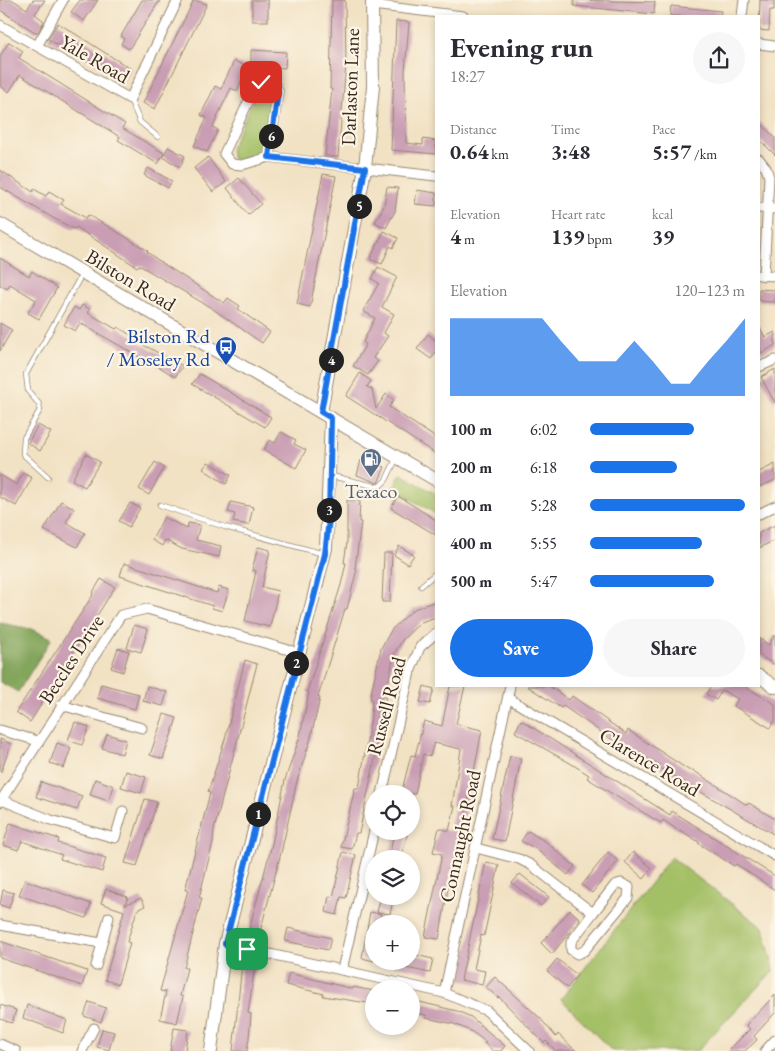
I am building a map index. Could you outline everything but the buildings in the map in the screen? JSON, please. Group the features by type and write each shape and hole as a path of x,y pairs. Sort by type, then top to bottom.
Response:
{"street":[{"path":"37,46 63,0"},
{"name":"Yale Road","path":"0,25 130,99 178,0"},
{"path":"742,15 744,0"},
{"path":"372,2 456,15"},
{"name":"Darlaston Lane","path":"211,1051 225,944 325,554 330,476 326,415 365,168 373,88 372,2"},
{"path":"760,44 775,46"},
{"path":"269,157 278,91 268,81 256,85 224,154 232,164 242,165 269,157 435,176"},
{"path":"760,160 766,168 769,177 761,275 775,276"},
{"name":"Bilston Road","path":"0,224 435,479"},
{"path":"760,367 775,360"},
{"path":"760,514 775,506"},
{"name":"Beccles Drive","path":"1,801 61,705 121,615 138,609 147,609 299,653"},
{"name":"Russell Road","path":"384,785 410,672 420,647 435,635"},
{"path":"760,677 775,687"},
{"name":"Connaught Road","path":"444,993 510,687"},
{"name":"Clarence Road","path":"508,698 775,856"},
{"path":"61,705 142,728"},
{"path":"0,730 38,741"},
{"path":"1,801 51,820 115,838 123,811"},
{"path":"342,970 372,840"},
{"path":"476,848 519,859 531,865 593,914"},
{"path":"621,883 629,888 628,898 584,951 577,954 571,950 571,942 593,914 615,885 621,883"},
{"path":"96,966 100,943 109,917"},
{"path":"0,925 100,943"},
{"path":"225,944 444,993 487,1011 525,1050"},
{"path":"82,1051 94,1028"},
{"path":"765,1051 775,1040"},
{"path":"0,1044 16,1051"}],"lane":[{"path":"130,99 140,122 158,137"},
{"path":"48,477 23,454 24,438 40,410 39,404 28,391 26,374 82,273"},
{"path":"330,476 379,488 386,480 397,457"},
{"path":"160,505 226,527 325,554"},
{"path":"422,586 435,573"}],"green space":[{"path":"265,87 270,89 271,94 263,153 239,160 233,159 230,150 259,88"},
{"path":"401,474 435,493 435,513 393,488"},
{"path":"0,623 31,629 52,638 18,692 0,682"},
{"path":"671,857 763,928 774,970 697,1051 612,1051 561,999"}],"place":[{"name":"Bilston Rd / Moseley Rd","path":"226,366"},
{"name":"Texaco","path":"371,478"}],"route":[{"path":"247,949 225,944 326,548 329,519 331,418 321,412 348,272 365,168 269,157 278,91 268,81 261,82"}]}
